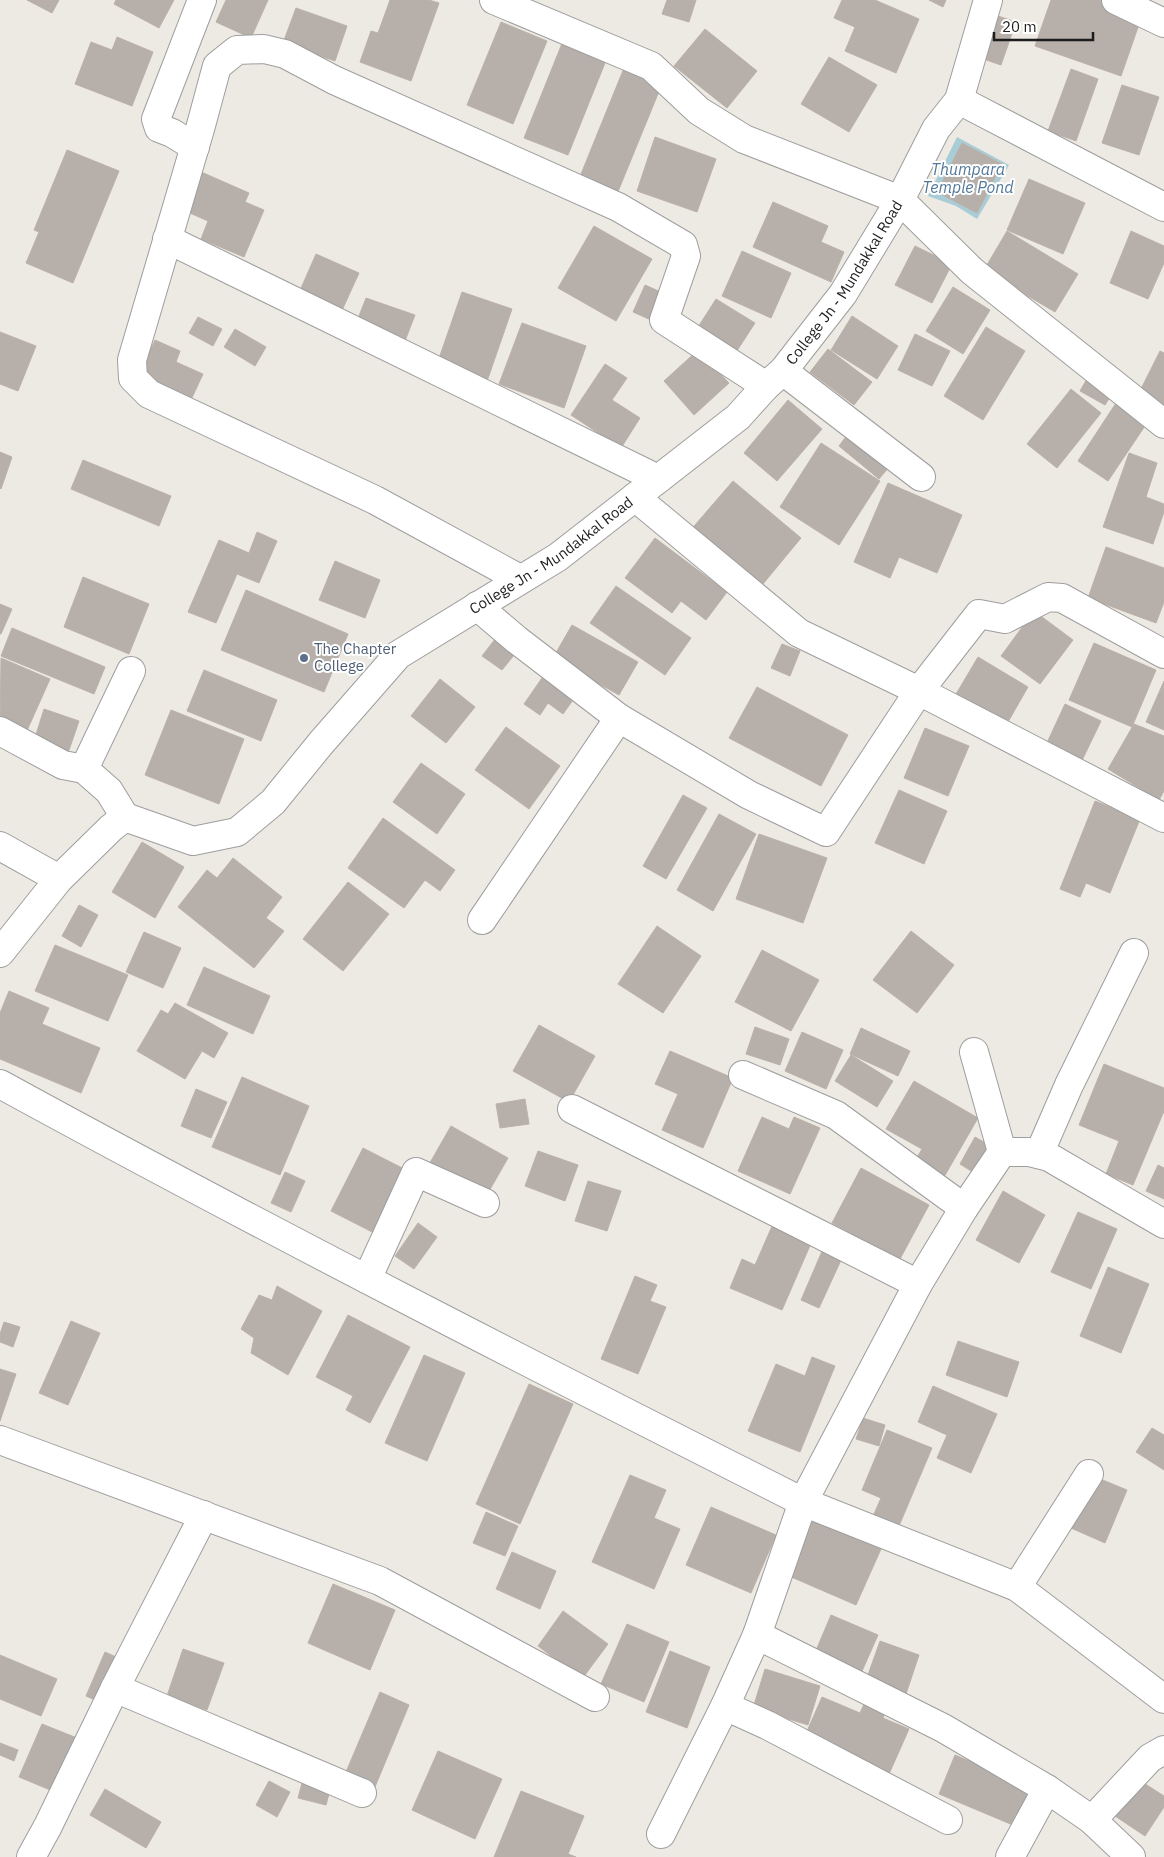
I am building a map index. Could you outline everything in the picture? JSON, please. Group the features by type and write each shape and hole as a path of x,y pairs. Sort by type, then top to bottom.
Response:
{"street":[{"path":"195,147 172,133 159,128 156,119 202,0"},
{"path":"494,0 651,66 699,111 744,139 900,200 972,271 1164,424"},
{"name":"College Jn - Mundakkal Road","path":"125,817 193,841 237,832 273,802 321,742 398,655 558,557 738,417 774,379 843,294 900,200 936,129 959,100 988,0"},
{"path":"1116,0 1164,23"},
{"path":"520,579 375,500 149,394 133,378 132,360 217,66 237,50 264,49 285,54 334,80 618,207 684,246 686,256 664,320 774,379 921,477"},
{"path":"959,100 1123,187 1162,202"},
{"path":"167,239 658,479"},
{"path":"635,497 799,632 919,690 1164,818"},
{"path":"477,606 517,640 619,718 749,794 826,832 919,690 979,614 1005,619 1048,597 1062,598 1164,654"},
{"path":"84,769 131,671"},
{"path":"482,920 619,718"},
{"path":"0,731 64,765 84,769 109,791 125,817 110,828 59,878 0,953"},
{"path":"0,846 59,878"},
{"path":"1039,1154 1069,1085 1134,953"},
{"path":"661,1834 725,1706 757,1634 803,1502 918,1284 964,1208 1002,1152 974,1052"},
{"path":"743,1075 836,1115 964,1208"},
{"path":"0,1084 145,1163 367,1279 803,1502 1017,1587 1164,1699"},
{"path":"572,1109 918,1284"},
{"path":"1002,1152 1029,1152 1050,1157 1164,1224"},
{"path":"367,1279 416,1172 485,1203"},
{"path":"0,1440 380,1581 596,1697"},
{"path":"1017,1587 1088,1474"},
{"path":"31,1857 204,1515"},
{"path":"757,1634 943,1728 1047,1790 1092,1820 1131,1857"},
{"path":"115,1688 362,1794"},
{"path":"725,1706 767,1725 948,1820"},
{"path":"1092,1820 1150,1758 1164,1750"},
{"path":"1010,1857 1047,1790"}],"water":[{"name":"Thumpara Temple Pond","path":"957,137 1009,165 977,219 956,206 928,196"}],"building":[{"path":"27,0 59,0 52,13"},
{"path":"116,0 174,0 159,28 114,4"},
{"path":"226,0 268,0 251,38 216,22"},
{"path":"390,0 429,0 439,3 411,81 360,62 371,31 378,33"},
{"path":"667,0 696,0 689,22 662,14"},
{"path":"842,0 875,0 919,19 896,73 845,51 855,27 834,18"},
{"path":"929,0 946,0 943,7"},
{"path":"1051,0 1105,0 1143,13 1121,76 1035,46"},
{"path":"296,8 347,26 335,61 283,43"},
{"path":"974,8 1016,22 1001,65 960,51"},
{"path":"501,22 547,41 513,124 467,105"},
{"path":"705,29 757,71 727,108 674,66"},
{"path":"565,36 609,53 568,155 524,138"},
{"path":"117,37 153,52 132,106 75,84 91,42 112,50"},
{"path":"829,57 877,85 849,132 801,104"},
{"path":"624,68 662,84 617,194 579,179"},
{"path":"1071,69 1098,79 1076,141 1048,131"},
{"path":"1122,85 1159,97 1139,155 1102,143"},
{"path":"655,137 716,159 697,212 637,191"},
{"name":"Thumpara Temple Pond","path":"962,143 1002,164 977,213 937,192"},
{"path":"67,150 119,171 73,283 26,263 39,232 34,230"},
{"path":"199,171 249,193 245,202 264,210 244,257 201,239 208,221 183,210"},
{"path":"1029,179 1085,203 1063,254 1007,230"},
{"path":"773,202 828,226 821,242 844,252 831,282 753,247"},
{"path":"594,226 652,259 616,321 558,288"},
{"path":"1007,231 1078,274 1055,312 984,270"},
{"path":"1131,231 1164,246 1164,263 1148,299 1110,283"},
{"path":"915,246 952,264 932,303 895,285"},
{"path":"742,251 791,273 771,318 722,296"},
{"path":"316,254 359,273 333,330 291,311"},
{"path":"645,285 663,293 651,320 633,312"},
{"path":"953,287 990,310 963,354 926,331"},
{"path":"462,292 512,309 485,387 435,370"},
{"path":"366,298 415,315 403,346 354,329"},
{"path":"716,299 755,323 731,360 693,335"},
{"path":"852,316 898,346 877,379 831,350"},
{"path":"198,317 222,329 213,346 189,333"},
{"path":"522,323 586,346 564,408 499,384"},
{"path":"986,327 1025,351 983,420 944,396"},
{"path":"235,329 266,347 255,366 224,347"},
{"path":"0,332 36,346 18,391 0,384"},
{"path":"915,334 950,351 932,386 898,370"},
{"path":"155,340 180,351 176,362 203,374 190,402 137,379"},
{"path":"828,349 872,382 854,405 810,372"},
{"path":"698,350 729,383 694,415 664,381"},
{"path":"1160,351 1164,353 1164,405 1139,393"},
{"path":"605,364 627,378 612,400 640,418 621,448 571,415"},
{"path":"1088,377 1113,392 1105,405 1080,391"},
{"path":"1071,389 1101,413 1057,468 1027,444"},
{"path":"788,400 822,429 777,481 744,453"},
{"path":"1118,400 1149,420 1108,481 1078,461"},
{"path":"848,434 889,467 879,479 839,446"},
{"path":"821,443 880,481 839,545 780,507"},
{"path":"0,452 12,457 1,489 0,488"},
{"path":"1129,453 1157,463 1146,497 1164,504 1164,512 1153,544 1103,527"},
{"path":"83,460 171,496 159,526 71,489"},
{"path":"733,481 801,538 758,590 689,532"},
{"path":"888,483 962,515 937,573 899,557 890,578 854,562"},
{"path":"257,532 277,541 259,583 237,574 216,623 188,612 219,540 249,553"},
{"path":"655,538 727,592 706,620 681,601 672,613 625,578"},
{"path":"1106,547 1164,568 1164,602 1156,623 1088,598"},
{"path":"335,561 380,580 365,618 319,600"},
{"path":"83,577 149,604 129,654 64,627"},
{"path":"616,586 691,638 665,675 590,623"},
{"path":"246,590 348,634 324,692 221,650"},
{"path":"0,604 12,609 1,634 0,634"},
{"path":"1034,611 1073,640 1040,684 1001,656"},
{"path":"572,625 638,662 619,695 553,658"},
{"path":"12,628 105,667 94,694 1,656"},
{"path":"499,634 519,649 502,670 482,656"},
{"path":"1094,643 1156,670 1132,727 1069,700"},
{"path":"782,644 800,651 790,676 771,668"},
{"path":"978,657 1028,687 1000,736 949,706"},
{"path":"1,658 50,679 25,735 0,724"},
{"path":"204,670 277,700 261,741 187,711"},
{"path":"542,678 573,700 563,714 548,703 540,715 524,704"},
{"path":"440,679 475,707 446,743 411,716"},
{"path":"1164,681 1164,730 1146,722"},
{"path":"757,687 848,735 821,786 729,738"},
{"path":"1065,704 1101,721 1074,777 1039,760"},
{"path":"44,709 79,721 68,753 34,741"},
{"path":"171,710 244,739 219,804 145,775"},
{"path":"1134,724 1164,736 1164,791 1159,800 1108,769"},
{"path":"506,727 560,766 529,809 475,770"},
{"path":"925,728 969,746 948,796 904,778"},
{"path":"421,763 465,794 437,834 393,802"},
{"path":"899,790 947,811 924,864 875,843"},
{"path":"683,795 707,808 666,879 643,866"},
{"path":"1095,801 1140,819 1110,893 1086,883 1080,897 1060,889"},
{"path":"719,814 756,834 713,911 677,890"},
{"path":"383,818 455,870 440,891 425,880 404,908 348,868"},
{"path":"759,834 827,858 803,923 736,899"},
{"path":"142,842 184,867 155,918 112,892"},
{"path":"233,858 282,897 266,918 284,931 254,968 178,907 207,870 217,878"},
{"path":"348,882 389,914 343,971 303,939"},
{"path":"79,905 98,915 81,947 62,936"},
{"path":"657,926 701,956 663,1013 618,984"},
{"path":"911,931 954,965 917,1013 873,980"},
{"path":"144,932 181,948 163,988 126,972"},
{"path":"55,945 128,975 108,1021 35,991"},
{"path":"762,950 819,980 791,1031 735,1002"},
{"path":"204,967 270,996 253,1034 187,1005"},
{"path":"9,991 49,1008 42,1024 100,1048 81,1093 0,1059 0,1013"},
{"path":"175,1003 228,1033 214,1058 202,1051 185,1079 137,1051 161,1010 168,1014"},
{"path":"539,1025 595,1056 569,1102 513,1071"},
{"path":"755,1027 789,1039 780,1065 746,1054"},
{"path":"861,1028 910,1051 898,1076 850,1054"},
{"path":"802,1032 843,1050 826,1089 785,1071"},
{"path":"670,1051 733,1078 703,1148 662,1130 678,1094 655,1084"},
{"path":"851,1055 893,1081 877,1107 835,1081"},
{"path":"1104,1064 1164,1088 1164,1111 1133,1185 1106,1174 1119,1141 1079,1125"},
{"path":"242,1077 309,1106 280,1175 212,1147"},
{"path":"914,1081 978,1118 944,1177 915,1161 922,1149 886,1129"},
{"path":"196,1089 227,1102 211,1138 181,1126"},
{"path":"525,1099 529,1124 500,1128 496,1104"},
{"path":"762,1117 789,1129 794,1117 820,1128 790,1194 738,1171"},
{"path":"451,1126 508,1158 484,1200 427,1168"},
{"path":"975,1137 991,1146 976,1174 960,1164"},
{"path":"363,1148 414,1174 382,1237 331,1211"},
{"path":"538,1151 578,1165 565,1201 525,1186"},
{"path":"1158,1165 1164,1168 1164,1199 1146,1191"},
{"path":"861,1168 929,1205 900,1259 832,1223"},
{"path":"285,1172 305,1181 291,1212 271,1203"},
{"path":"588,1181 621,1191 607,1231 575,1221"},
{"path":"1003,1191 1045,1215 1019,1263 976,1240"},
{"path":"1078,1212 1117,1229 1091,1289 1051,1272"},
{"path":"418,1223 437,1237 414,1269 395,1256"},
{"path":"773,1224 812,1241 782,1310 730,1288 742,1259 755,1265"},
{"path":"823,1249 842,1258 819,1308 801,1300"},
{"path":"1108,1267 1149,1284 1121,1353 1080,1336"},
{"path":"635,1276 657,1285 650,1301 666,1307 638,1374 601,1359"},
{"path":"277,1286 322,1311 288,1375 251,1353 254,1338 241,1329 259,1295 272,1300"},
{"path":"348,1315 410,1347 370,1423 346,1410 353,1396 316,1377"},
{"path":"71,1321 100,1333 68,1405 39,1393"},
{"path":"4,1322 20,1327 13,1347 0,1342 0,1334"},
{"path":"958,1341 1019,1362 1007,1397 946,1375"},
{"path":"424,1355 465,1373 427,1461 385,1443"},
{"path":"812,1357 835,1366 800,1452 748,1431 776,1364 805,1376"},
{"path":"0,1369 16,1374 0,1421"},
{"path":"529,1384 573,1404 520,1524 476,1504"},
{"path":"933,1386 997,1414 971,1473 937,1458 947,1435 918,1422"},
{"path":"863,1418 885,1425 879,1446 856,1439"},
{"path":"1152,1428 1164,1435 1164,1470 1136,1452"},
{"path":"887,1430 932,1448 896,1533 870,1523 881,1498 862,1490"},
{"path":"630,1475 666,1490 654,1518 680,1529 654,1589 592,1562"},
{"path":"1093,1476 1127,1490 1105,1543 1071,1528"},
{"path":"711,1507 776,1535 751,1593 686,1565"},
{"path":"486,1512 518,1526 505,1556 473,1543"},
{"path":"813,1520 881,1549 856,1605 789,1576"},
{"path":"512,1552 556,1571 540,1609 496,1589"},
{"path":"333,1584 395,1610 370,1670 308,1643"},
{"path":"563,1611 608,1644 582,1679 538,1646"},
{"path":"831,1615 878,1635 855,1687 809,1667"},
{"path":"627,1624 669,1642 644,1702 601,1684"},
{"path":"880,1641 919,1655 903,1703 863,1689"},
{"path":"183,1649 224,1663 207,1710 167,1696"},
{"path":"670,1651 710,1667 687,1728 646,1712"},
{"path":"105,1652 125,1661 106,1705 86,1696"},
{"path":"0,1655 57,1679 41,1716 0,1699"},
{"path":"765,1669 820,1686 808,1725 753,1708"},
{"path":"380,1692 409,1705 370,1799 340,1786"},
{"path":"869,1693 889,1702 883,1718 909,1729 889,1774 804,1738 822,1697 860,1713"},
{"path":"42,1724 77,1738 55,1792 19,1777"},
{"path":"0,1743 18,1750 14,1761 0,1755"},
{"path":"438,1751 502,1779 475,1839 412,1810"},
{"path":"955,1755 1036,1789 1020,1828 939,1794"},
{"path":"1139,1780 1164,1796 1164,1807 1145,1836 1115,1816"},
{"path":"269,1781 290,1792 277,1817 256,1805"},
{"path":"302,1783 330,1790 326,1805 298,1798"},
{"path":"105,1789 161,1822 146,1848 90,1815"},
{"path":"521,1791 584,1816 568,1854 576,1857 494,1857"}],"place":[{"name":"The Chapter College","path":"304,658"}]}
